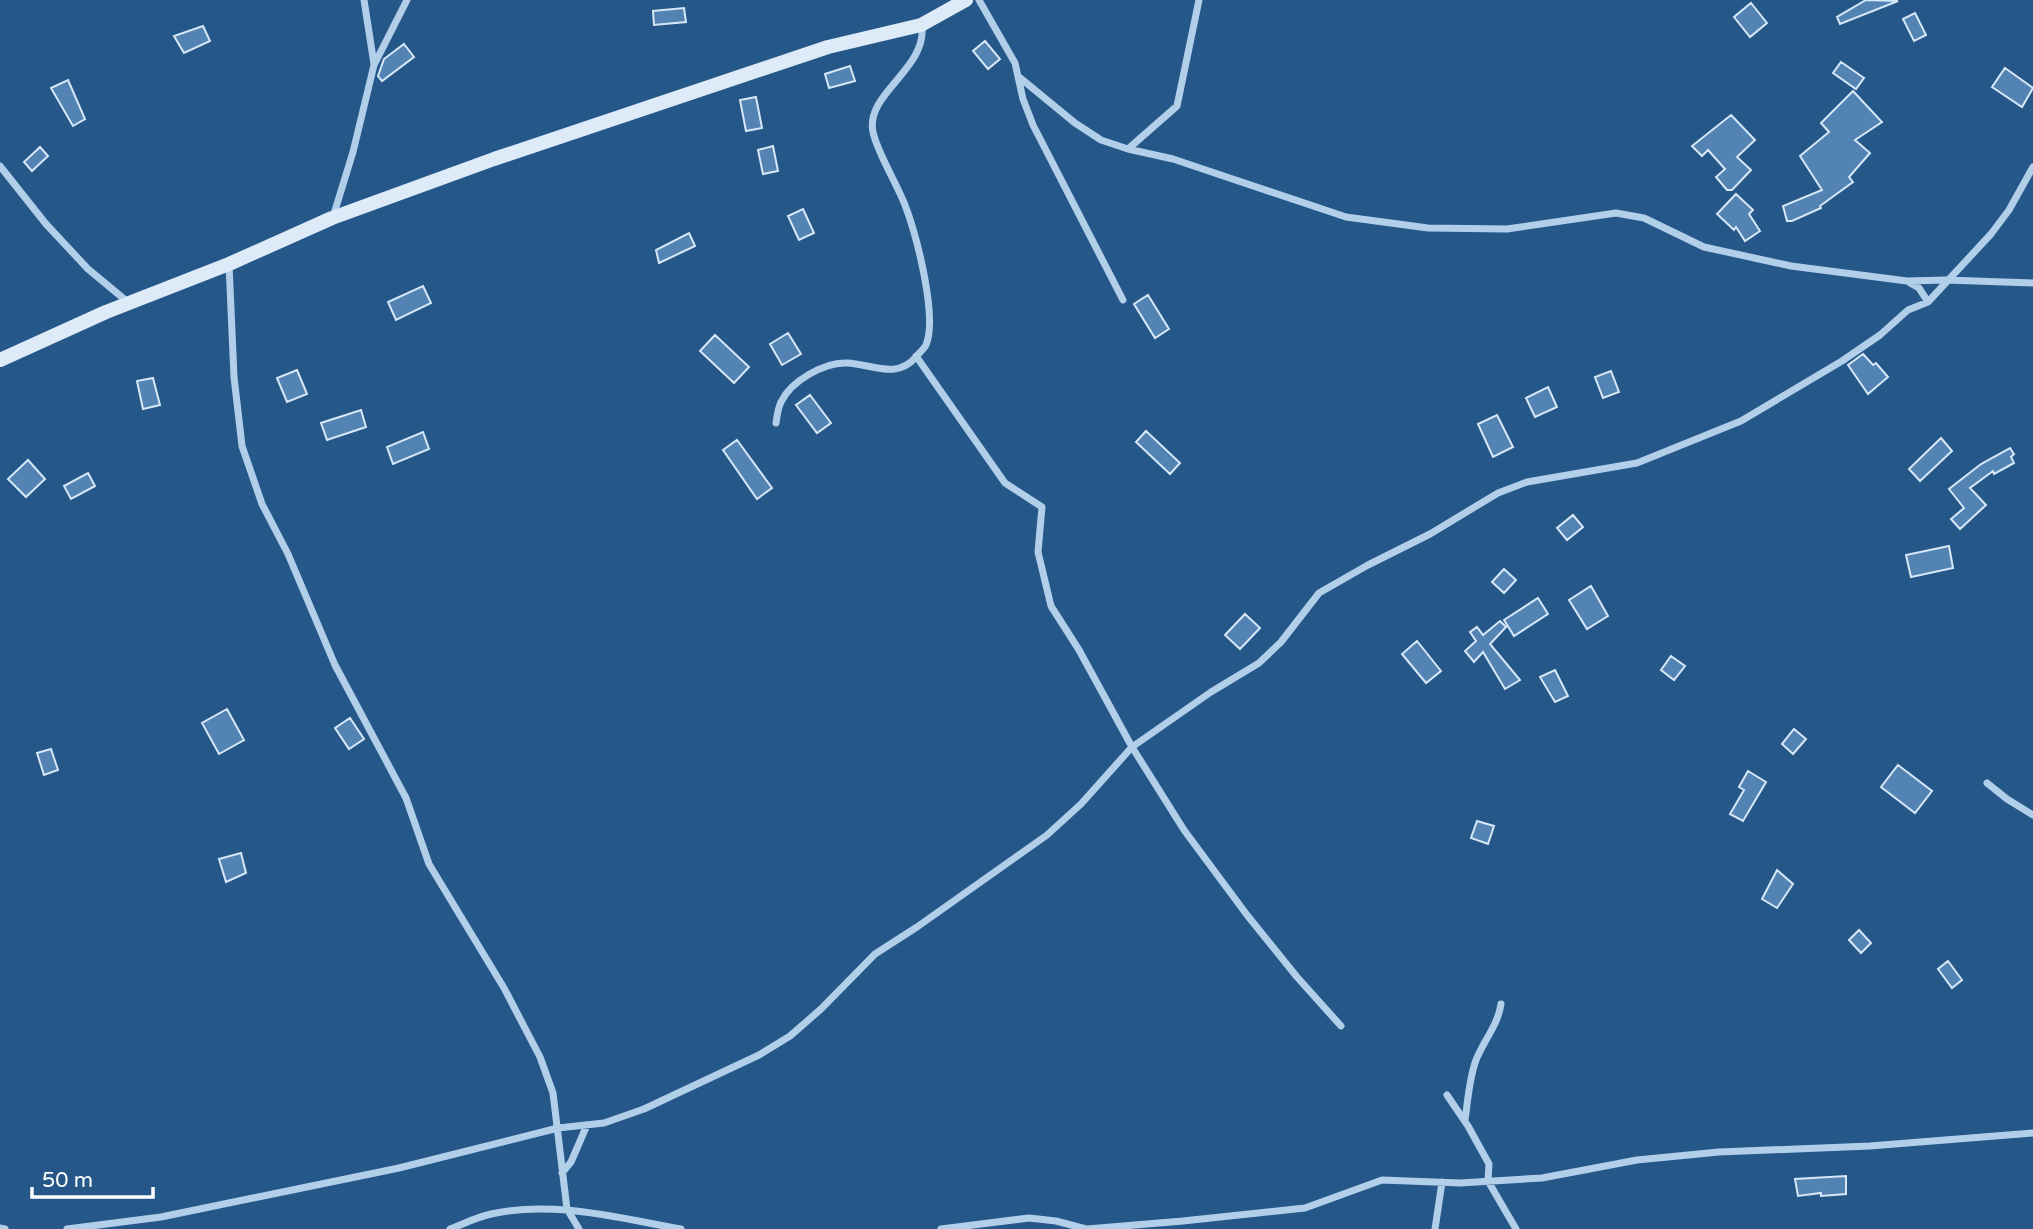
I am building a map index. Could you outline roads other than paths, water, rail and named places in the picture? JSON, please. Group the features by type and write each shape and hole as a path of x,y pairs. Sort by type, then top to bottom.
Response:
{"main road":[{"path":"0,360 332,218 494,159 828,47 921,24 966,0"}],"street":[{"path":"364,0 374,65"},
{"path":"332,218 353,152 374,65 407,0"},
{"path":"979,0 1015,63 1023,99 1033,125 1123,300"},
{"path":"1128,149 1177,106 1199,0"},
{"path":"776,422 780,402 789,390 828,365 847,363 870,369 895,370 909,364 926,345 929,318 926,283 906,207 873,131 873,113 918,52 923,34 921,24"},
{"path":"1019,78 1075,123 1101,140 1173,159 1346,217 1428,228 1507,229 1616,213 1644,218 1704,247 1791,267 1907,281 2033,283"},
{"path":"0,166 88,269 129,303"},
{"path":"67,1229 161,1217 399,1168 558,1128 604,1123 644,1109 759,1055 790,1036 875,954 957,900 1047,835 1081,804 1132,747 1211,692 1259,663 1281,642 1319,593 1337,581 1430,534 1498,493 1527,482 1637,463 1741,421 1880,335 1908,310 1928,302 1991,234 2009,210 2033,167"},
{"path":"229,264 234,377 243,446 262,504 288,554 335,665 406,798 429,863 504,988 540,1057 553,1093 567,1209 579,1229"},
{"path":"1907,281 1919,288 1928,302"},
{"path":"916,356 1005,483 1042,506 1038,552 1051,606 1079,650 1132,747 1184,830 1247,915 1340,1026"},
{"path":"1987,783 2033,815"},
{"path":"1465,1121 1471,1077 1477,1057 1499,1016 1502,1004"},
{"path":"1447,1095 1489,1164 1488,1181 1516,1229"},
{"path":"562,1173 571,1162 587,1125"},
{"path":"941,1229 1029,1218 1056,1221 1086,1229 1183,1222 1305,1208 1382,1180 1442,1182 1542,1178 1637,1160 1719,1152 1870,1146 2033,1133"},
{"path":"1435,1229 1442,1182"},
{"path":"450,1229 491,1214 534,1209 567,1209 681,1229"}]}
